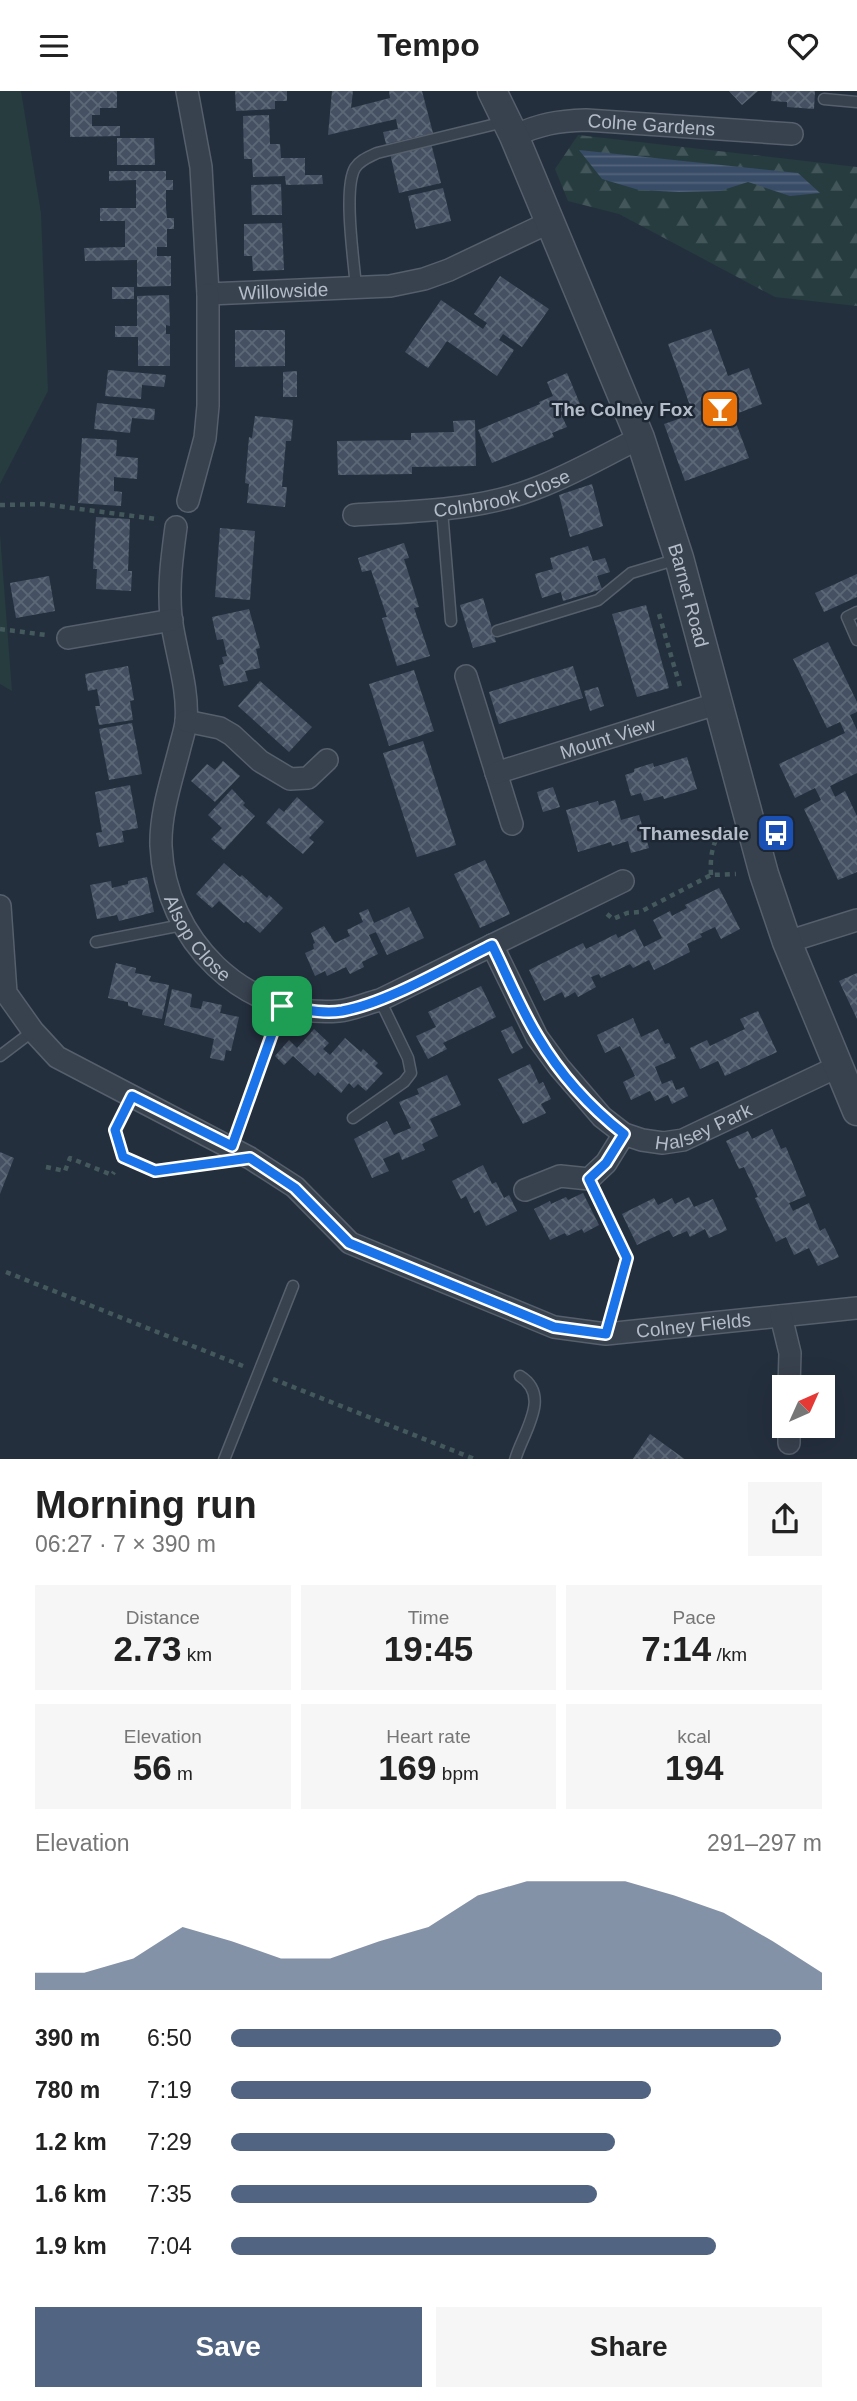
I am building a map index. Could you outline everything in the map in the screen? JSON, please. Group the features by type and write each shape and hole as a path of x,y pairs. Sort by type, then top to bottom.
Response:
{"street":[{"path":"187,91 201,167 208,294 208,405 205,438 188,501"},
{"name":"Barnet Road","path":"492,91 640,438 679,558 764,874 787,942 857,1111"},
{"name":"Colne Gardens","path":"510,129 557,121 586,120 792,134"},
{"name":"Willowside","path":"208,294 390,286 424,279 449,270 550,222"},
{"name":"Colnbrook Close","path":"354,515 442,510 498,500 534,489 640,438"},
{"name":"Alsop Close","path":"176,527 169,590 186,721 164,815 161,846 167,883 182,925 195,945 232,980 282,1006 316,1011 341,1011 380,1000 623,881"},
{"path":"68,638 172,620"},
{"path":"466,676 512,824"},
{"name":"Mount View","path":"496,773 719,702"},
{"path":"186,721 220,728 261,761 290,779 308,778 327,760"},
{"name":"Colney Fields","path":"0,906 6,993 33,1031 57,1057 241,1152 295,1188 349,1243 554,1327 606,1334 857,1308"},
{"path":"787,942 857,920"},
{"name":"Halsey Park","path":"492,945 544,1047 602,1117 624,1134 663,1143 683,1140 837,1066"},
{"path":"525,1190 560,1176 589,1179 606,1163 624,1134"},
{"path":"781,1316 790,1353 789,1375"}],"lane":[{"path":"824,99 857,102"},
{"path":"356,288 350,211 352,177 356,167 365,158 377,153 510,129"},
{"path":"442,510 451,621"},
{"path":"497,631 598,600 631,573 679,558"},
{"path":"857,612 847,617 857,640"},
{"path":"96,942 182,925"},
{"path":"353,1118 404,1082 411,1073 408,1058 380,1000"},
{"path":"0,1056 33,1031"},
{"path":"132,1096 115,1130 123,1157 155,1171 241,1152"},
{"path":"224,1459 293,1286"},
{"path":"515,1459 536,1405 535,1392 530,1382 520,1376"}],"path":[{"path":"0,505 42,504 176,522 176,527"},
{"path":"659,614 682,696"},
{"path":"0,629 68,638"},
{"path":"711,875 712,854 717,836 725,826 732,824"},
{"path":"587,898 613,919 627,913 640,912 711,875 747,874"},
{"path":"241,1152 282,1006"},
{"path":"46,1167 65,1171 70,1158 112,1175 123,1157"},
{"path":"589,1179 627,1258 606,1334"}],"green space":[{"path":"0,91 21,91 41,213 48,391 0,484"},
{"path":"578,135 857,167 857,306 775,297 619,214 568,201 555,169"},
{"path":"0,534 12,691 0,684"}],"water":[{"path":"579,150 798,173 820,193 790,196 748,182 720,191 639,190 602,179"}],"building":[{"path":"70,91 117,91 117,108 100,108 100,115 92,115 92,126 120,126 120,136 70,137"},
{"path":"235,91 287,91 287,101 275,101 275,109 236,111"},
{"path":"332,91 353,91 351,108 390,98 389,91 422,91 433,133 386,144 383,132 398,129 396,119 328,135"},
{"path":"729,91 758,91 742,105"},
{"path":"772,91 815,91 814,109 787,107 787,102 771,101"},
{"path":"269,115 270,144 280,144 281,158 305,158 305,175 322,175 323,184 286,185 285,176 253,177 252,159 244,159 243,116"},
{"path":"117,138 154,138 155,165 117,165"},
{"path":"431,143 441,183 399,193 390,153"},
{"path":"109,171 166,171 166,180 173,180 173,190 166,190 166,208 167,218 174,218 174,229 167,229 167,247 157,247 157,256 171,256 171,286 137,287 137,260 85,261 84,248 125,247 125,221 100,221 100,208 136,208 136,180 109,181"},
{"path":"281,184 282,215 252,215 251,185"},
{"path":"443,188 451,221 416,229 408,196"},
{"path":"282,223 284,270 253,271 252,256 244,256 244,224"},
{"path":"500,276 549,309 522,347 503,334 499,340 514,350 497,376 447,341 428,368 405,352 441,300 483,329 487,323 474,314"},
{"path":"112,287 134,287 134,299 112,299"},
{"path":"169,295 170,326 166,325 166,334 170,334 170,366 138,366 138,337 115,337 115,326 137,326 137,296"},
{"name":"The Colney Fox","path":"711,329 728,376 749,368 762,404 733,415 749,458 685,481 664,424 693,414 668,344"},
{"path":"235,330 285,330 285,366 235,367"},
{"path":"108,370 166,375 164,387 142,385 141,399 105,396"},
{"path":"297,371 297,397 283,397 283,372"},
{"path":"567,373 580,404 560,412 567,427 552,433 554,437 492,463 478,430 553,396 547,382"},
{"path":"97,403 155,409 154,420 132,418 130,433 94,429"},
{"path":"255,416 293,420 291,441 286,441 282,487 287,487 285,507 247,503 249,484 245,483 249,437 252,438"},
{"path":"475,420 476,466 412,467 412,474 338,475 337,441 411,440 411,433 454,432 453,421"},
{"path":"82,438 117,440 116,456 138,458 137,479 114,477 114,491 122,492 121,506 78,503"},
{"path":"592,484 603,526 570,537 559,495"},
{"path":"96,517 130,519 128,571 132,571 131,591 96,589 97,569 93,569"},
{"path":"220,528 255,531 250,600 215,597"},
{"path":"404,543 409,558 404,559 419,607 414,608 430,656 397,666 382,618 387,617 371,570 362,572 358,558"},
{"path":"588,546 593,561 605,558 610,572 597,576 602,589 563,601 561,592 542,598 535,574 553,569 550,558"},
{"path":"857,574 857,597 824,612 815,593"},
{"path":"49,576 55,611 16,618 10,583"},
{"path":"483,598 496,642 473,648 460,605"},
{"path":"646,605 669,688 637,697 612,614"},
{"path":"249,609 260,648 256,649 260,668 245,671 248,681 224,686 219,665 224,664 222,657 227,656 223,639 217,640 212,617"},
{"path":"828,642 857,702 857,712 850,715 857,730 857,773 830,786 835,797 845,791 857,816 857,872 838,880 804,809 821,800 815,788 795,798 779,764 845,733 840,722 827,728 793,659"},
{"path":"128,666 134,700 130,701 133,720 99,725 95,706 100,706 97,689 88,691 85,674"},
{"path":"573,666 583,698 499,724 489,692"},
{"path":"414,670 434,731 389,746 369,684"},
{"path":"260,681 312,727 289,752 238,706"},
{"path":"598,687 604,706 590,711 584,691"},
{"path":"132,723 142,774 109,780 99,729"},
{"path":"423,741 456,845 417,857 383,753"},
{"path":"687,757 697,789 664,799 663,796 644,801 641,793 631,796 625,775 653,763 654,767"},
{"path":"223,761 240,776 215,802 191,781 207,764 215,770"},
{"path":"130,785 138,828 122,831 124,842 99,847 96,833 102,832 95,792"},
{"path":"553,787 560,807 543,812 537,792"},
{"path":"232,789 255,816 224,850 211,839 222,828 208,815"},
{"path":"297,797 324,822 309,838 314,842 303,854 266,823 279,808 284,812"},
{"path":"615,800 621,820 639,815 649,848 631,853 628,841 612,846 611,842 578,852 566,810 598,801 599,805"},
{"path":"485,860 510,914 480,928 454,874"},
{"path":"224,863 283,908 260,933 219,901 212,908 196,894"},
{"path":"147,877 154,912 119,921 117,915 97,919 90,885 111,881 112,888"},
{"path":"719,888 740,929 721,939 715,927 687,944 690,952 654,970 649,960 633,968 630,964 601,978 599,974 591,977 596,987 578,997 575,992 565,998 562,992 544,1001 529,970 583,943 586,949 616,934 618,938 635,929 644,947 662,938 653,920 670,911 672,916 687,908 685,905"},
{"path":"409,907 424,938 387,955 376,932 369,935 378,954 362,962 364,967 350,974 346,967 327,976 325,971 315,976 305,953 314,949 311,933 324,926 335,943 350,936 347,930 363,922 359,913 368,909 374,923"},
{"path":"116,963 136,968 135,973 151,976 149,981 169,985 162,1019 142,1015 143,1010 128,1006 128,1002 108,998"},
{"path":"857,973 857,1019 839,981"},
{"path":"481,986 496,1017 443,1043 447,1049 428,1059 416,1036 436,1027 428,1012"},
{"path":"172,989 192,994 190,1007 201,1009 203,1001 222,1005 220,1013 239,1017 231,1051 226,1050 224,1061 210,1058 214,1039 164,1025"},
{"path":"758,1011 777,1052 725,1076 718,1061 700,1069 690,1048 707,1040 710,1046 745,1029 740,1019"},
{"path":"633,1018 641,1037 658,1029 665,1044 669,1043 676,1058 655,1067 662,1084 672,1080 676,1090 684,1087 688,1096 672,1104 668,1095 655,1101 650,1091 631,1100 623,1082 635,1076 620,1046 605,1053 597,1035"},
{"path":"512,1026 523,1048 512,1054 501,1031"},
{"path":"314,1029 329,1043 323,1049 330,1055 345,1038 361,1052 363,1049 378,1063 375,1066 383,1073 366,1091 358,1084 354,1088 349,1083 341,1093 318,1072 315,1076 293,1056 284,1065 275,1056 289,1040 297,1048"},
{"path":"530,1064 539,1084 543,1082 551,1099 541,1104 546,1113 523,1124 498,1079"},
{"path":"447,1075 461,1105 430,1119 438,1136 422,1144 425,1150 402,1160 399,1152 383,1159 389,1171 372,1178 354,1139 387,1121 394,1135 411,1128 399,1102 419,1094 417,1089"},
{"path":"772,1129 781,1149 786,1147 806,1196 789,1203 793,1211 809,1203 820,1231 825,1228 839,1257 818,1266 809,1248 794,1255 786,1237 776,1242 744,1167 739,1169 726,1141 748,1131 752,1139"},
{"path":"0,1152 14,1158 0,1194"},
{"path":"483,1165 492,1184 496,1182 504,1198 509,1195 517,1211 486,1226 479,1210 474,1213 466,1196 461,1199 452,1181"},
{"path":"583,1193 599,1225 584,1233 582,1229 550,1240 534,1209 550,1201 551,1204 566,1197 568,1200"},
{"path":"689,1197 694,1207 713,1199 727,1230 709,1238 705,1229 690,1237 687,1231 673,1237 669,1230 637,1245 622,1214 654,1198 658,1205 672,1198 675,1204"},
{"path":"650,1434 685,1459 633,1459"}],"place":[{"name":"The Colney Fox","path":"720,409"},
{"name":"Thamesdale","path":"776,833"}],"route":[{"path":"492,945 537,1037 602,1117 624,1134 606,1163 589,1179 627,1258 606,1334 554,1327 349,1243 295,1188 250,1158 155,1171 123,1157 115,1130 132,1096 232,1146 282,1006 316,1011 341,1011 380,1000 492,945"}]}
